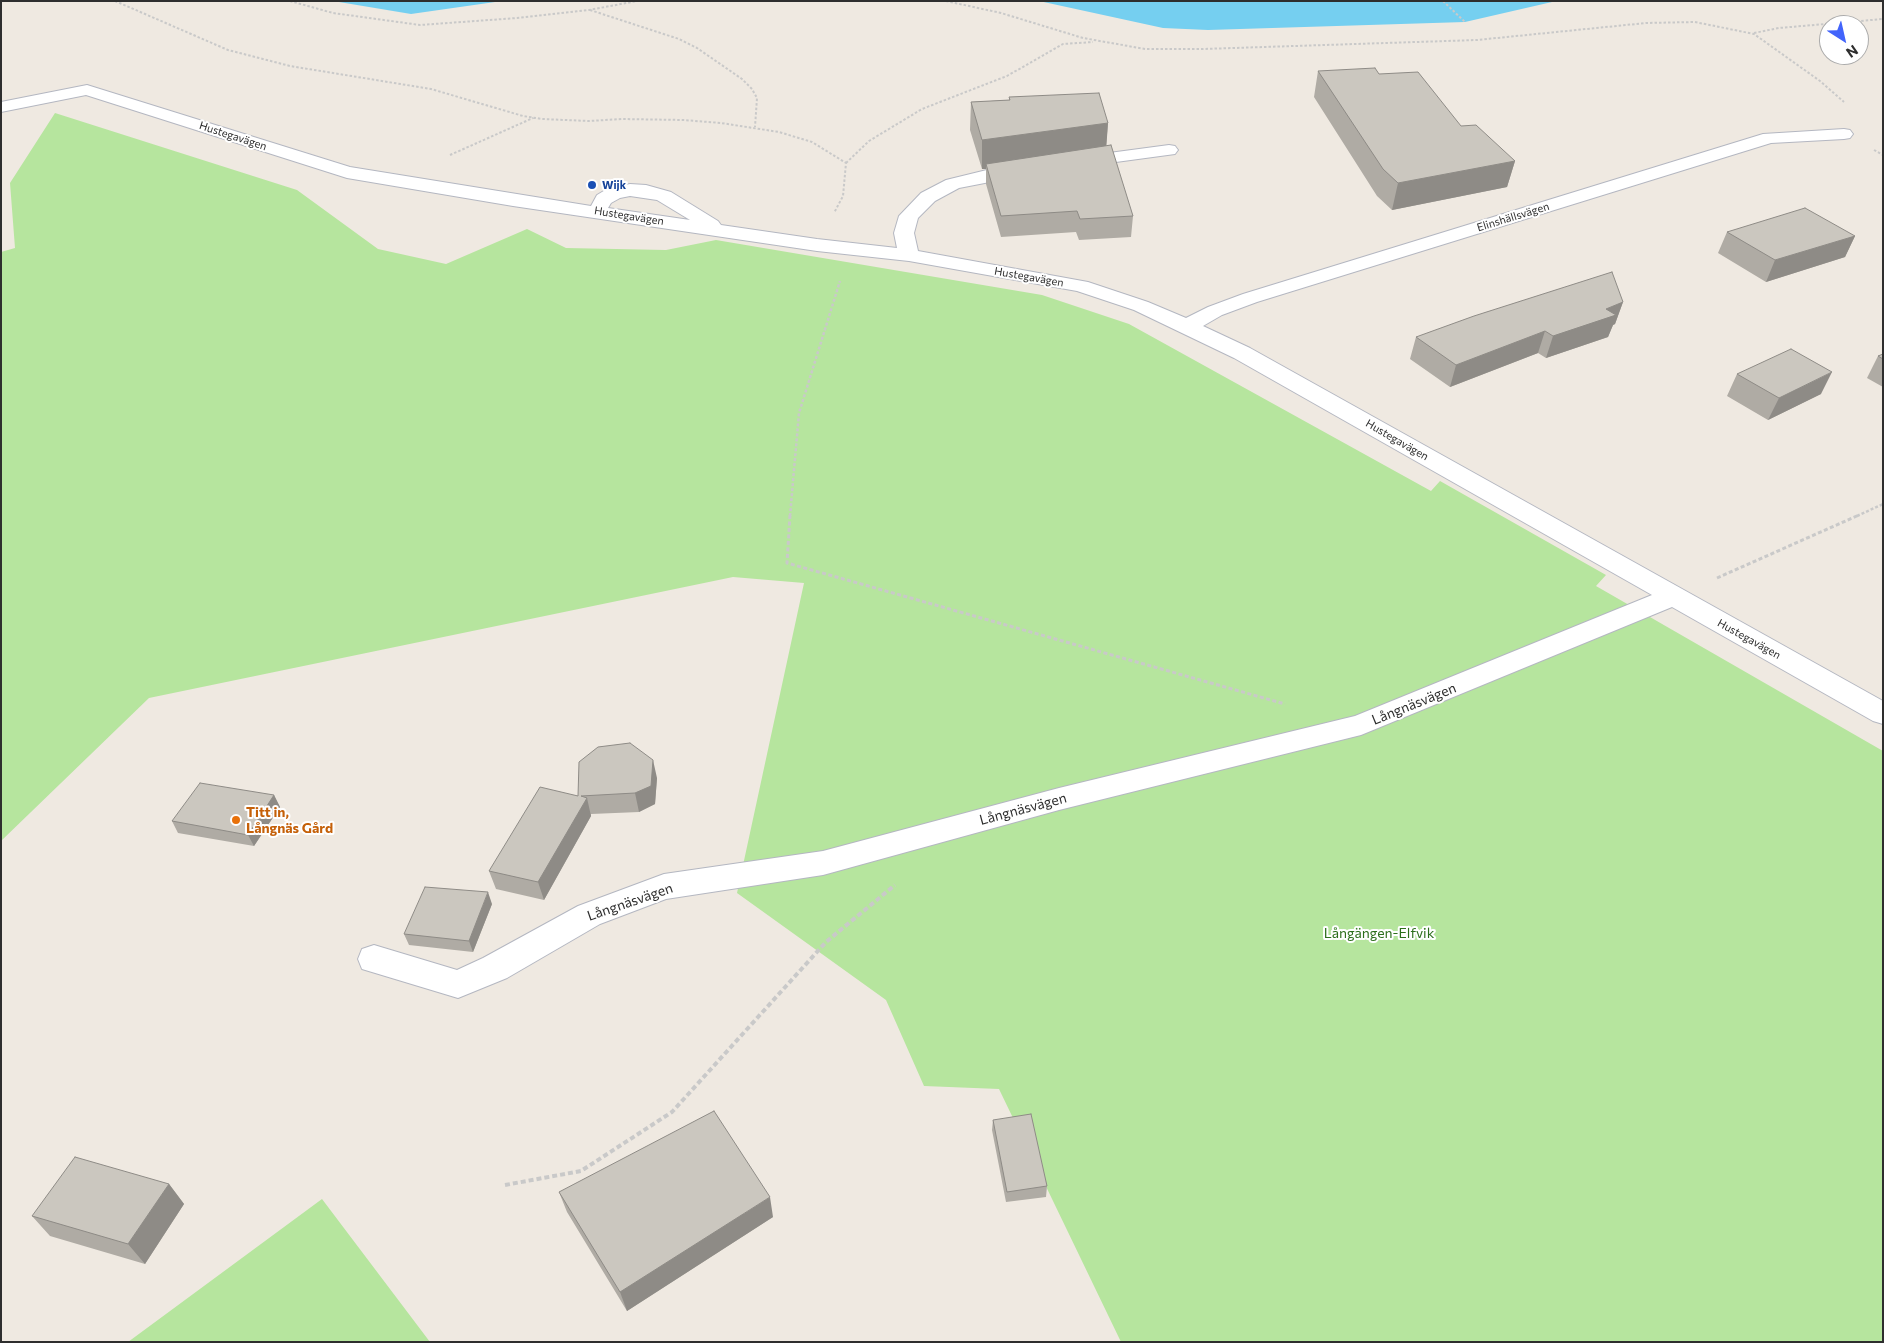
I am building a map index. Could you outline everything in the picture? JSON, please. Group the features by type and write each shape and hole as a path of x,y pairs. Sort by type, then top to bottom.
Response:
{"street":[{"name":"Hustegavägen","path":"1,107 87,90 347,172 513,200 909,256 1081,286 1141,306 1242,353 1672,597 1883,714"},
{"name":"Elinshällsvägen","path":"1187,326 1215,311 1250,298 1769,138 1844,134"},
{"path":"1062,164 1169,150"},
{"path":"909,256 904,233 908,216 928,197 953,184 995,174 1043,167"},
{"path":"597,212 604,199 614,193 630,190 646,191 671,200 718,230"},
{"name":"Långnäsvägen","path":"374,958 458,984 495,968 589,915 664,887 823,863 1059,798 1361,726 1672,597"}],"path":[{"path":"115,1 228,50 290,66 431,89 534,118 589,121 622,119 683,120 754,127 812,142 846,163"},
{"path":"290,1 383,22 420,25 517,18 589,10 637,1"},
{"path":"946,1 1001,13 1048,28 1099,41 1145,49 1202,49 1477,40 1670,22 1695,22 1754,34 1820,81 1850,107 1851,120 1844,134"},
{"path":"1443,1 1465,22"},
{"path":"589,10 679,39 697,48 735,74 752,89 757,98 754,127"},
{"path":"1754,34 1779,28 1883,19"},
{"path":"817,244 843,196 846,163 868,141 922,109 1007,76 1063,44 1099,41"},
{"path":"396,180 534,118"},
{"path":"850,249 799,413 791,488 788,563 1294,707"},
{"path":"1714,579 1883,504"},
{"path":"505,1184 581,1171 672,1112 826,942 893,886 902,882"}],"green space":[{"name":"Långängen-Elfvik","path":"55,113 297,190 378,249 446,264 527,229 566,248 666,250 716,240 1042,295 1129,324 1431,491 1440,481 1606,575 1596,586 1883,751 1883,1342 1121,1342 999,1089 924,1086 886,1000 737,893 804,583 733,577 149,698 1,841 1,252 15,248 10,183"},
{"path":"322,1199 430,1342 128,1342"}],"water":[{"path":"333,1 502,1 411,14"},
{"path":"1039,1 1730,1 1552,2 1465,22 1208,30 1163,28"}],"building":[{"path":"1375,68 1379,74 1418,72 1461,126 1476,125 1515,161 1398,183 1383,169 1318,71"},
{"path":"1099,93 1108,123 982,140 971,102 1010,100 1009,97"},
{"path":"1111,145 1133,216 1080,219 1077,211 1001,216 986,164"},
{"path":"1805,208 1855,236 1775,260 1727,232"},
{"path":"1612,272 1623,302 1606,309 1616,315 1553,336 1545,331 1456,365 1416,337 1474,316"},
{"path":"1791,349 1832,372 1779,398 1737,374"},
{"path":"630,743 653,760 651,786 635,793 581,796 587,798 538,882 489,871 540,787 578,796 579,762 598,747"},
{"path":"200,783 274,795 248,835 172,821"},
{"path":"425,887 488,892 469,941 404,934"},
{"path":"714,1111 770,1197 620,1292 559,1192"},
{"path":"1031,1114 1047,1186 1007,1192 993,1120"},
{"path":"75,1157 169,1184 128,1244 32,1216"}],"place":[{"name":"Wijk","path":"592,185"},
{"name":"Titt in, Långnäs Gård","path":"236,820"}]}
